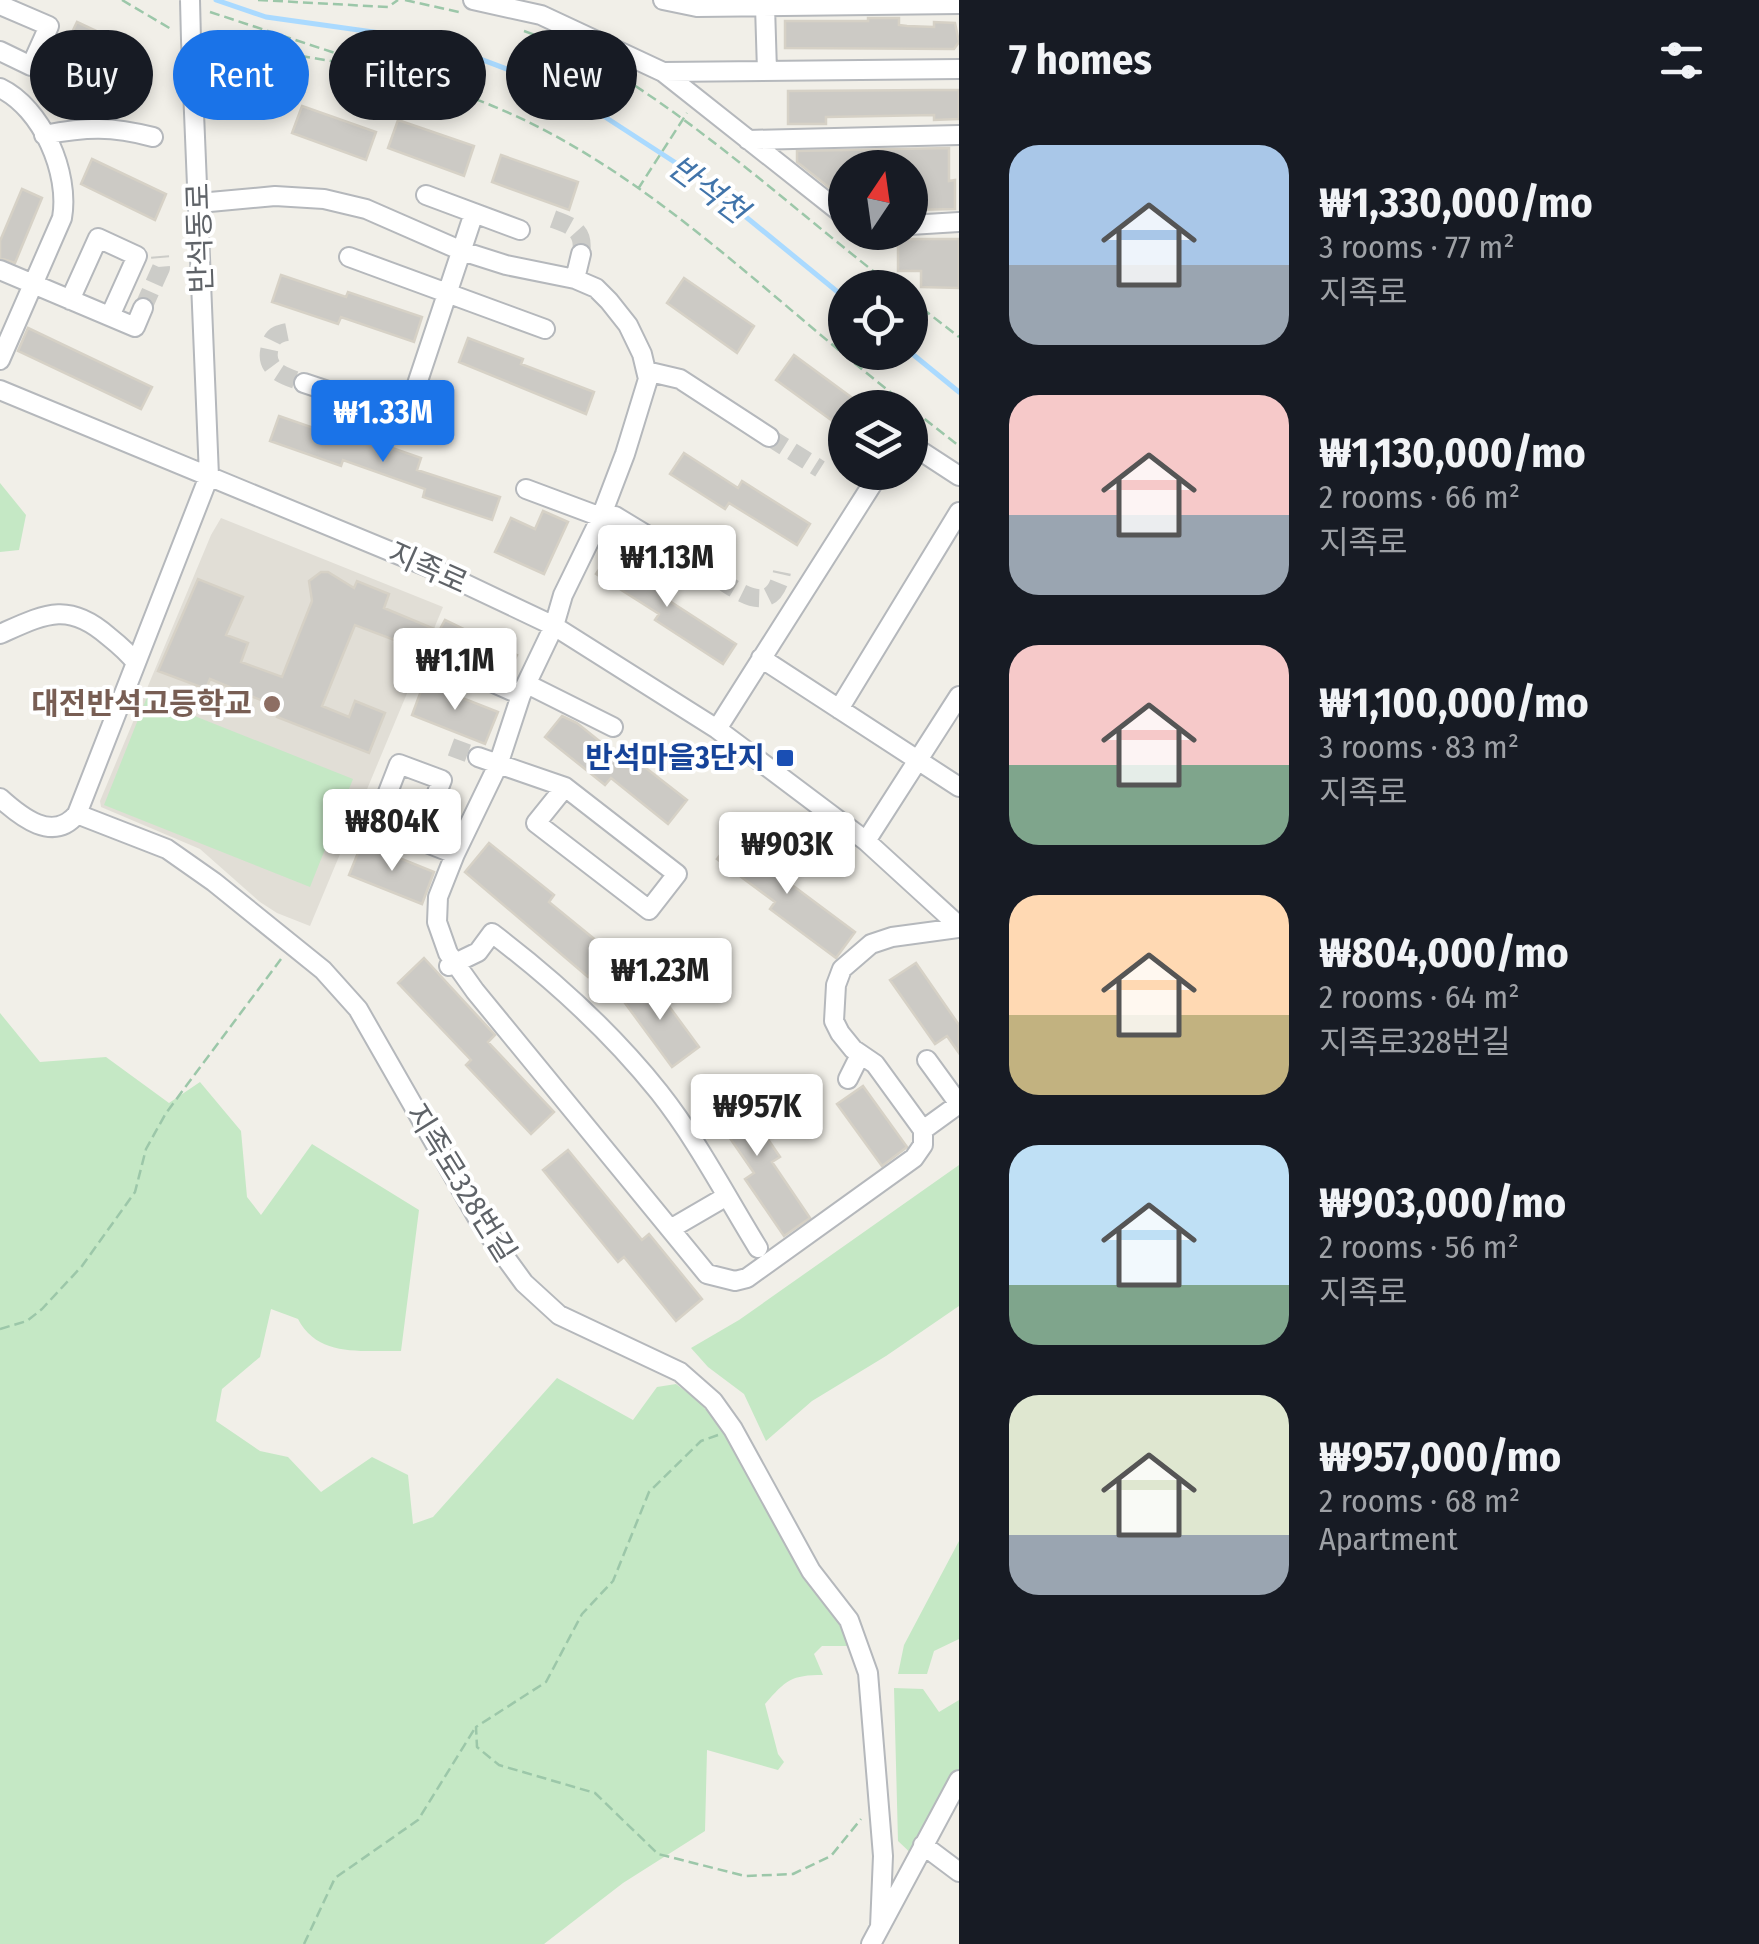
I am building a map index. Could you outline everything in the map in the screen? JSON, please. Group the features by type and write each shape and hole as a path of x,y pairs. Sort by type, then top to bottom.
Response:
{"street":[{"path":"663,0 697,7 959,4"},
{"name":"반석동로","path":"192,30 194,3"},
{"path":"0,5 48,26 31,66 0,51"},
{"path":"466,6 541,8 663,72 828,203"},
{"path":"765,6 767,71"},
{"path":"663,72 959,69"},
{"path":"0,88 10,93 37,122 52,148 64,204 0,360"},
{"name":"반석동로","path":"195,120 209,476"},
{"path":"44,135 86,127 116,127 153,137"},
{"path":"748,140 959,135"},
{"path":"426,195 520,230"},
{"path":"199,204 275,196 324,199 366,209 462,251 506,265 575,279 596,288 628,326 648,379 641,410 600,516 563,595 554,626 524,689 498,765 455,854 438,897 436,922 452,964 707,1274 734,1281 748,1278 914,1158 923,1145 922,1130 875,1064 860,1055 840,1033 834,1021 836,985 842,970 871,944 959,927"},
{"path":"304,383 406,417 474,213"},
{"path":"928,223 959,222"},
{"path":"70,300 98,238 137,256 110,316"},
{"path":"575,279 581,254"},
{"path":"349,257 545,329"},
{"path":"0,270 136,327 144,308"},
{"path":"646,371 680,379 770,436"},
{"name":"지족로","path":"0,390 438,571 554,626 717,729 866,841 959,927"},
{"path":"928,456 959,476"},
{"path":"0,798 36,826 57,827 77,814 209,476"},
{"path":"526,488 600,516 615,516 719,580"},
{"path":"717,729 868,490"},
{"path":"839,709 959,512"},
{"path":"0,634 29,621 70,613 87,618 136,663"},
{"path":"434,657 613,727"},
{"path":"761,658 959,787"},
{"path":"866,841 959,696"},
{"path":"478,757 565,786 678,874 649,910 536,823 565,786"},
{"name":"지족로328번길","path":"77,814 167,849 323,970 358,1009 481,1224 524,1284 558,1315 680,1372 712,1400 733,1429 811,1571 849,1620 868,1673 883,1856 876,1935"},
{"path":"418,840 455,854"},
{"path":"452,964 478,952 492,933 590,1015 659,1092 692,1138 758,1248"},
{"path":"848,1079 860,1055"},
{"path":"922,1130 958,1104 927,1060"},
{"path":"672,1228 726,1196"},
{"path":"876,1935 959,1780"},
{"path":"923,1845 959,1872"}],"path":[{"path":"122,0 174,30"},
{"path":"258,0 388,7 398,0"},
{"path":"405,0 466,6"},
{"path":"194,3 329,51"},
{"path":"637,85 871,270"},
{"path":"486,104 594,158 638,189 959,446"},
{"path":"638,189 676,129"},
{"path":"928,313 959,337"},
{"path":"0,1330 42,1310 82,1266 135,1192 146,1149 166,1114 290,945"},
{"path":"304,1944 335,1878 418,1820 476,1726 546,1682 582,1614 612,1581 650,1492 701,1441 733,1429"},
{"path":"476,1726 477,1748 499,1765 595,1793 658,1854 745,1876 793,1874 831,1856 861,1821 875,1781"}],"shaded area":[{"name":"대전반석고등학교","path":"221,518 443,607 310,926 260,902 200,849 101,807 100,801"}],"green space":[{"path":"0,483 26,515 19,550 0,552"},
{"path":"147,697 353,779 310,887 104,805"},
{"path":"0,1013 40,1062 106,1057 169,1103 200,1082 241,1131 247,1197 261,1215 312,1144 419,1210 401,1351 357,1351 329,1346 307,1332 298,1319 271,1309 260,1357 222,1389 216,1421 260,1451 288,1457 321,1492 372,1457 408,1475 413,1524 433,1517 557,1378 633,1420 657,1387 676,1384 697,1400 722,1427 787,1548 844,1629 851,1646 822,1646 814,1654 823,1675 790,1680 765,1704 778,1754 784,1762 778,1770 707,1750 705,1831 623,1883 544,1944 0,1944"},
{"path":"959,1165 959,1306 812,1401 766,1441 744,1394 708,1367 691,1348 739,1320"},
{"path":"959,1541 959,1639 934,1651 927,1674 898,1674 904,1645"},
{"path":"894,1688 923,1689 939,1712 959,1700 959,1780 917,1859 898,1841"}],"building":[{"path":"899,18 899,25 907,26 955,23 959,42 954,49 785,48 785,21"},
{"path":"77,22 94,30 73,30"},
{"path":"959,90 959,119 934,120 934,115 826,117 826,124 788,124 788,91"},
{"path":"309,108 329,115 329,120 342,120 376,132 366,160 292,133 297,120 309,120"},
{"path":"398,120 474,146 464,176 388,148"},
{"path":"949,148 949,181 955,180 955,209 928,210 928,150 848,150"},
{"path":"828,150 828,187 797,162 797,151"},
{"path":"501,155 578,182 569,210 492,182"},
{"path":"92,159 166,194 155,220 81,184"},
{"path":"22,189 42,198 15,263 0,258 0,241"},
{"path":"928,239 959,239 959,288 928,287 928,270 898,270 898,250 928,250"},
{"path":"281,275 422,317 414,342 341,317 338,324 272,302"},
{"path":"684,278 754,326 737,353 667,303"},
{"path":"28,328 152,387 141,409 18,351"},
{"path":"468,338 523,359 521,364 594,392 586,414 459,362"},
{"path":"794,355 842,390 828,390 828,418 776,380"},
{"path":"279,416 348,440 350,433 421,458 417,470 500,497 492,520 423,497 425,489 343,460 341,466 270,441"},
{"path":"684,453 738,488 742,481 810,524 797,545 729,503 725,509 670,474"},
{"path":"543,511 568,522 544,574 495,552 511,518 535,529"},
{"path":"609,555 672,595 668,600 736,644 723,664 655,620 659,614 596,574"},
{"path":"328,572 354,588 357,581 389,594 384,608 439,631 445,620 517,655 507,675 414,636 410,646 355,625 322,706 349,717 355,701 385,713 369,753 277,717 280,708 210,679 206,689 158,671 198,579 243,597 226,635 248,643 241,662 282,677 312,601 309,581"},
{"path":"424,683 498,712 485,744 412,715"},
{"path":"562,716 577,723 623,760 628,754 687,800 668,824 611,778 605,785 545,737"},
{"path":"736,835 796,879 792,885 855,932 836,958 770,909 775,902 717,859"},
{"path":"362,843 434,872 422,904 349,875"},
{"path":"489,843 554,895 549,902 609,951 588,977 465,872"},
{"path":"424,958 495,1035 488,1042 554,1112 531,1134 466,1065 471,1060 398,983"},
{"path":"916,963 959,1025 959,1053 947,1036 935,1044 890,980"},
{"path":"649,979 699,1047 672,1067 622,999"},
{"path":"729,1082 780,1157 772,1162 810,1218 784,1236 745,1179 754,1173 703,1099"},
{"path":"863,1086 907,1147 882,1166 837,1104"},
{"path":"568,1150 642,1240 649,1234 702,1299 676,1321 624,1257 618,1262 543,1170"}],"waterway":[{"name":"반석천","path":"216,0 266,17 430,40 565,91 696,176 828,284"},
{"name":"반석천","path":"928,367 959,392"}],"tunnel":[{"path":"553,219 579,234 581,254"},
{"path":"143,308 161,268 160,256"},
{"path":"287,332 272,340 270,362 277,371 304,383"},
{"path":"769,437 820,469"},
{"path":"719,579 747,595 764,598 778,586 782,572"},
{"path":"451,747 478,757"}],"place":[{"name":"대전반석고등학교","path":"272,704"},
{"name":"반석마을3단지","path":"785,758"}]}
